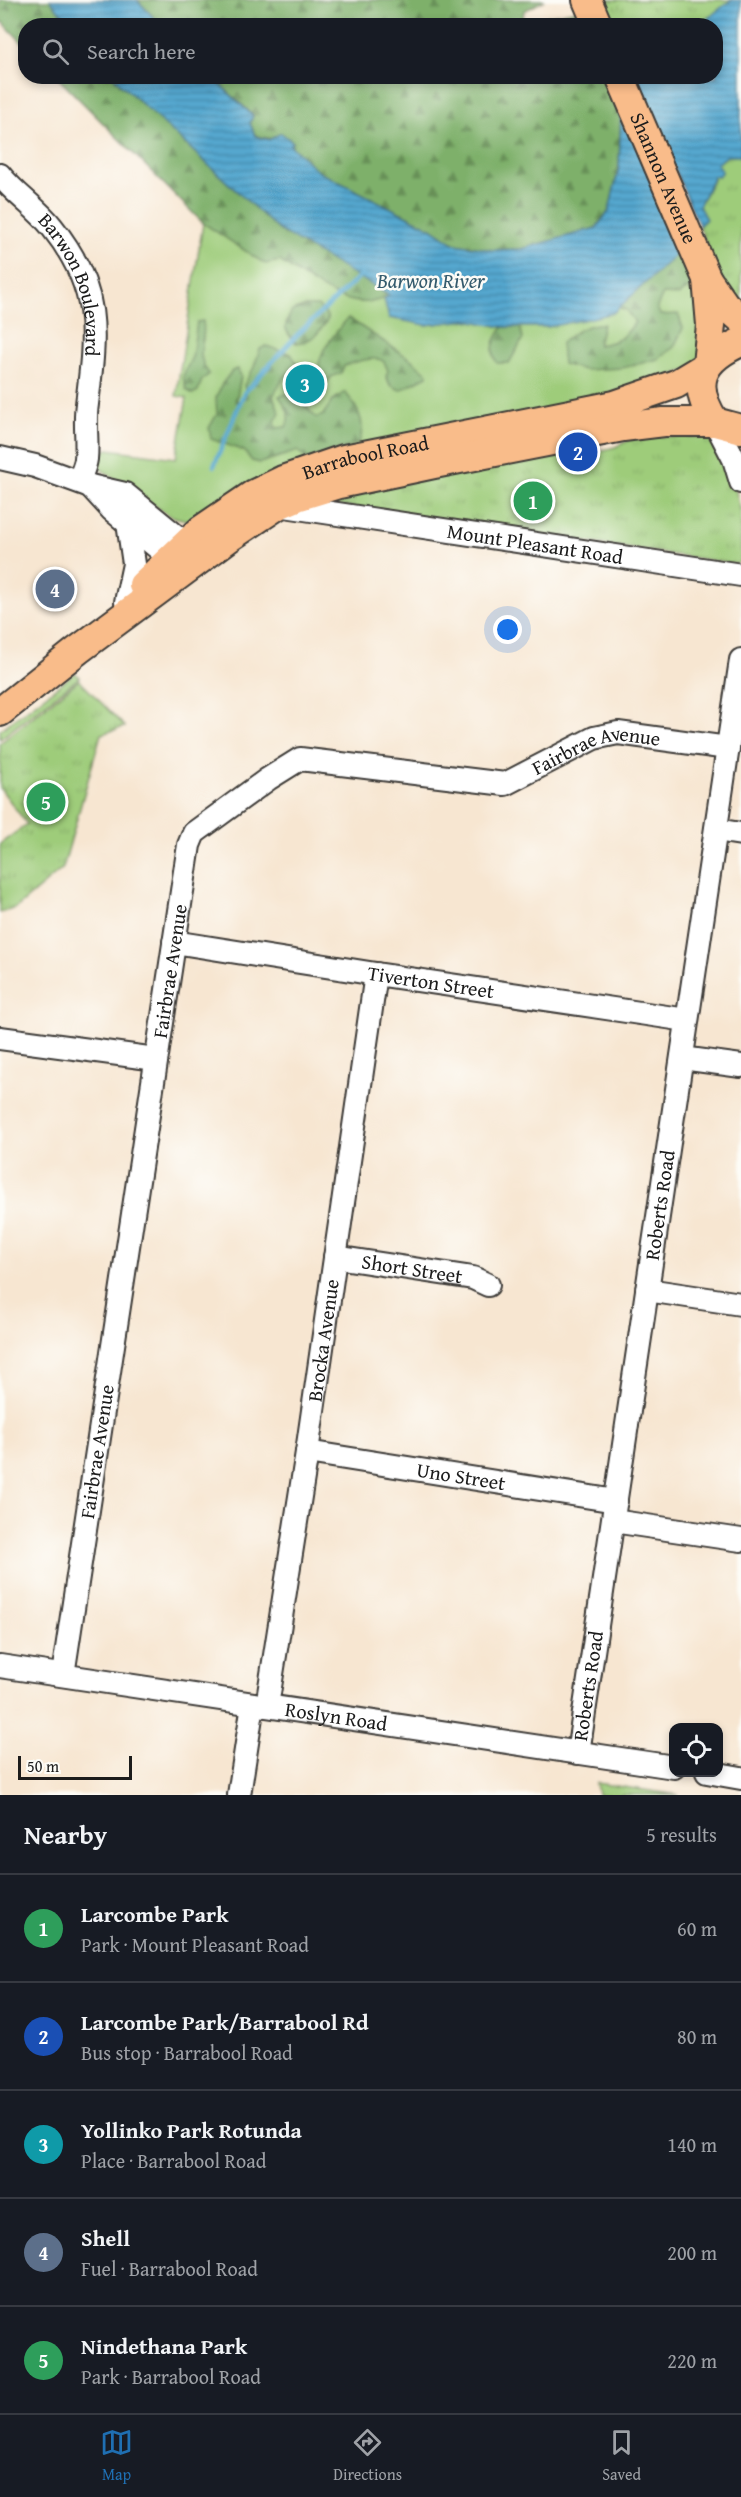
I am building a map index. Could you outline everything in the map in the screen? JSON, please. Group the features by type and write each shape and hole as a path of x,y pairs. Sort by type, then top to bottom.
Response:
{"main road":[{"path":"586,0 594,18"},
{"name":"Shannon Avenue","path":"623,84 706,279 725,304 741,319"},
{"name":"Shannon Avenue","path":"706,279 711,325 702,393 705,406 724,425"},
{"name":"Barrabool Road","path":"0,712 78,650 182,556 201,530 254,494 283,480 333,462 615,405 676,384 741,342"},
{"name":"Barrabool Road","path":"78,650 126,602 182,556 278,505 329,500 434,464 642,424 724,425"}],"street":[{"name":"Barwon Boulevard","path":"2,183 51,226 69,252 84,280 93,312 94,357 85,417 86,459 77,481"},
{"path":"724,425 741,482"},
{"path":"0,458 125,494 182,556"},
{"path":"77,481 128,523 182,556"},
{"name":"Mount Pleasant Road","path":"329,500 741,574"},
{"path":"126,602 134,564 128,523"},
{"name":"Roberts Road","path":"578,1753 741,660"},
{"name":"Fairbrae Avenue","path":"63,1675 189,845 194,833 268,779 300,759 505,784 607,733 728,748"},
{"path":"716,830 741,834"},
{"name":"Tiverton Street","path":"174,942 687,1020"},
{"name":"Brocka Avenue","path":"239,1795 260,1705 307,1452 376,974"},
{"path":"0,1038 156,1059"},
{"path":"682,1058 741,1066"},
{"name":"Short Street","path":"335,1257 473,1278 488,1285"},
{"path":"647,1290 741,1304"},
{"name":"Uno Street","path":"307,1452 614,1511 741,1540"},
{"name":"Roslyn Road","path":"0,1666 669,1766"},
{"path":"723,1775 741,1778"}],"green space":[{"path":"0,0 50,0 65,18 18,18 18,38 0,20"},
{"path":"137,0 545,0 524,11 523,18 154,18"},
{"path":"602,0 731,0 709,18 610,18"},
{"path":"578,10 582,18 545,18 548,16"},
{"path":"64,84 121,84 279,230 390,295 426,325 467,320 503,327 613,313 618,307 707,279 707,364 197,520 190,521 170,516 89,461 108,449 176,458 187,398 176,396 203,223"},
{"path":"64,84 121,84 279,230 390,295 376,301 347,300 319,287 280,261 265,264 203,223"},
{"path":"220,84 610,84 621,109 619,167 609,211 596,228 522,249 492,250 455,244 431,228 319,172 290,145 293,142 255,135 250,123 253,115"},
{"path":"727,156 741,156 741,301 722,282 699,226 702,214 699,206 713,180 717,164"},
{"path":"681,250 695,284 679,295 663,294 657,307 660,315 678,314 683,328 674,347 658,359 622,368 584,370 563,364 561,343 580,329 603,324 598,345 610,343 623,336 635,322 626,310 618,307"},
{"path":"306,306 318,306 328,319 315,336 296,343 287,331 286,325 292,311"},
{"path":"348,318 412,360 427,373 427,376 400,390 390,385 384,362 370,359 344,366 341,373 331,377 325,385 320,383 318,374 321,356 330,340"},
{"path":"203,321 201,353 204,366 209,374 202,380 198,391 192,394 186,389 183,376 192,357 197,322"},
{"path":"503,327 520,327 523,339 509,363 497,363 493,349"},
{"path":"266,346 291,354 298,365 283,379 273,396 280,413 275,421 276,428 286,427 288,418 279,396 295,392 316,417 322,416 333,400 345,392 354,404 362,422 359,443 307,460 298,451 260,463 252,461 244,451 211,439 209,428 217,414 216,398 222,384 232,371 238,369 241,376 236,402 247,397 244,385 254,367 260,349"},
{"path":"638,436 708,437 720,453 729,472 741,513 741,560 737,564 328,504 331,498 550,453 587,454 615,447"},
{"path":"75,673 80,677 0,739 0,730"},
{"path":"79,680 125,727 101,734 63,868 16,908 0,913 0,844 27,824 0,788 0,743"},
{"path":"596,1783 678,1795 598,1795"}],"water":[{"path":"50,0 137,0 154,18 65,18"},
{"path":"731,0 741,0 741,156 727,156 717,164 722,171 718,177 714,176 699,206 706,219 699,226 638,84 723,84 723,18 708,18"},
{"name":"Barwon River","path":"121,84 219,84 253,116 250,123 255,136 269,140 281,133 293,142 290,145 319,172 431,228 455,244 492,250 522,249 596,228 609,211 619,167 621,109 681,250 613,313 548,327 503,327 467,320 426,325 389,318 384,299 389,295 279,230"}],"waterway":[{"path":"214,466 244,393 296,336 362,274"}],"place":[{"name":"Yollinko Park Rotunda","path":"305,384"},
{"name":"Larcombe Park/Barrabool Rd","path":"578,452"},
{"name":"Larcombe Park","path":"533,501"},
{"name":"Shell","path":"55,589"},
{"name":"Nindethana Park","path":"46,802"}]}
